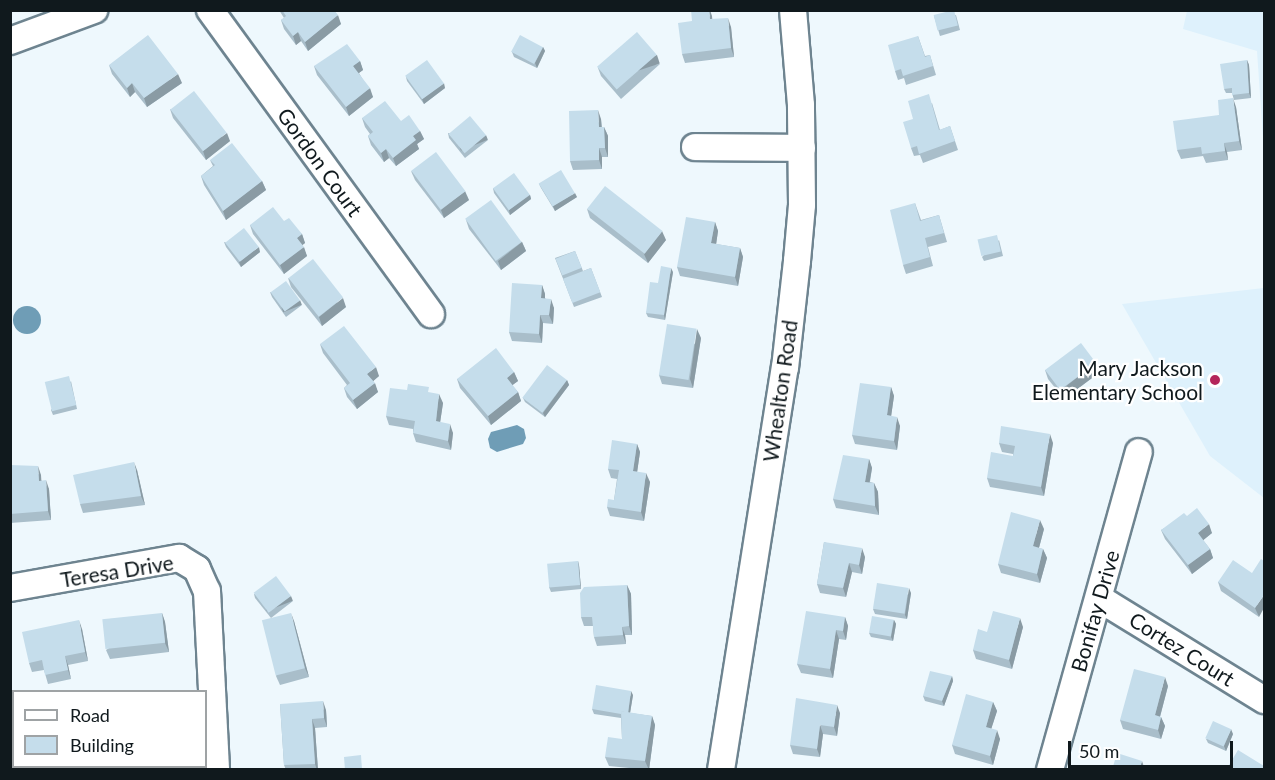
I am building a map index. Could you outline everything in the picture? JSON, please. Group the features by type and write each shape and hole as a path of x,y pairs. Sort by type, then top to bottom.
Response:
{"street":[{"path":"10,41 94,10"},
{"name":"Gordon Court","path":"210,10 431,314"},
{"name":"Whealton Road","path":"721,770 785,368 802,205 801,148 792,10"},
{"path":"695,147 801,148"},
{"name":"Bonifay Drive","path":"1050,770 1100,599 1139,452"},
{"name":"Teresa Drive","path":"10,588 179,558 197,569 207,591 216,770"},
{"name":"Cortez Court","path":"1100,599 1264,700"}],"shaded area":[{"path":"1187,11 1264,11 1264,153 1257,51 1183,29"},
{"name":"Mary Jackson Elementary School","path":"1264,288 1264,498 1210,456 1122,304"}],"water":[{"path":"27,306 37,310 41,320 37,330 27,334 17,330 13,320 17,310"},
{"path":"517,425 524,429 526,438 523,444 497,452 490,448 488,439 491,432"}],"building":[{"path":"282,10 334,10 338,15 305,42 298,32 293,36 281,20 286,16"},
{"path":"691,10 709,10 710,19 728,18 731,48 682,54 678,23 692,21"},
{"path":"954,10 958,26 937,31 934,15"},
{"path":"637,32 657,55 617,89 597,67"},
{"path":"148,35 178,74 144,98 132,83 127,88 109,65"},
{"path":"520,35 543,47 534,64 511,52"},
{"path":"918,36 925,57 930,55 933,66 903,76 901,69 895,71 888,45"},
{"path":"347,44 360,61 353,66 370,88 346,107 314,66"},
{"path":"427,60 444,83 422,99 405,76"},
{"path":"1247,60 1249,93 1232,95 1232,88 1224,89 1220,64"},
{"path":"194,91 227,133 203,151 170,109"},
{"path":"929,94 939,130 950,126 955,141 919,154 917,146 911,148 903,122 913,119 908,101"},
{"path":"1233,98 1239,141 1224,143 1225,151 1202,154 1201,147 1177,150 1173,121 1219,115 1218,100"},
{"path":"385,101 401,121 409,115 420,131 413,136 416,140 393,158 386,149 381,153 368,136 373,132 362,118"},
{"path":"598,110 599,127 604,127 605,148 599,148 599,160 570,161 569,111"},
{"path":"470,116 486,135 465,153 449,134"},
{"path":"232,143 262,181 223,211 201,176 215,165 210,160"},
{"path":"436,152 465,191 441,210 411,171"},
{"path":"561,170 575,193 553,207 539,183"},
{"path":"514,173 530,195 509,210 493,188"},
{"path":"605,186 663,231 645,254 587,209"},
{"path":"491,200 522,242 496,261 465,219"},
{"path":"915,203 920,221 939,215 944,233 925,238 930,257 903,265 890,210"},
{"path":"273,207 284,221 289,218 302,234 297,238 304,247 280,265 250,225"},
{"path":"686,217 715,222 711,243 740,248 735,277 677,267"},
{"path":"244,228 259,247 240,262 225,243"},
{"path":"997,235 1001,252 981,256 978,239"},
{"path":"575,251 582,268 562,276 556,259"},
{"path":"313,259 343,298 319,317 289,278"},
{"path":"661,266 671,268 664,315 646,313 650,282 658,283"},
{"path":"591,268 600,292 572,303 563,279"},
{"path":"286,281 300,300 285,312 271,292"},
{"path":"512,283 542,285 541,298 551,299 549,315 540,315 539,334 509,332"},
{"path":"667,324 697,329 688,380 659,375"},
{"path":"344,326 376,367 367,374 375,383 353,400 344,388 350,383 320,344"},
{"path":"1081,343 1096,363 1060,390 1045,370"},
{"path":"496,348 514,372 507,378 518,392 488,416 457,379"},
{"path":"547,365 567,380 542,413 522,398"},
{"path":"69,376 76,405 52,411 45,382"},
{"path":"860,383 891,387 887,415 897,417 894,441 852,435"},
{"path":"408,384 429,387 428,392 439,394 436,421 450,424 448,441 413,433 415,421 386,416 390,388 407,390"},
{"path":"1001,426 1050,434 1041,487 987,478 991,452 1013,456 1015,446 999,443"},
{"path":"612,440 637,444 633,471 646,473 641,512 607,507 608,499 614,500 619,470 608,469"},
{"path":"843,455 869,459 865,482 874,483 875,506 833,499"},
{"path":"134,462 141,496 80,504 73,475"},
{"path":"10,465 38,466 39,481 46,480 48,511 10,514"},
{"path":"1197,508 1209,524 1198,533 1210,549 1188,565 1161,530 1184,513 1187,516"},
{"path":"1011,512 1040,520 1033,546 1043,549 1037,574 998,564"},
{"path":"824,542 862,548 859,565 849,563 843,588 817,584"},
{"path":"1261,559 1264,561 1264,595 1255,608 1218,582 1233,560 1252,573"},
{"path":"578,561 580,585 549,588 547,564"},
{"path":"276,576 291,596 269,613 254,593"},
{"path":"877,583 909,588 905,614 873,609"},
{"path":"627,585 629,626 622,627 623,635 594,637 592,617 581,617 580,593 584,587"},
{"path":"806,611 845,617 843,631 836,630 830,669 797,664"},
{"path":"993,611 1020,618 1009,660 973,650 978,629 987,632"},
{"path":"162,613 165,643 105,649 102,619"},
{"path":"291,613 305,668 276,676 262,620"},
{"path":"872,616 894,620 891,637 869,633"},
{"path":"79,620 85,652 65,656 68,670 45,675 42,660 29,663 22,632"},
{"path":"1134,669 1165,677 1155,715 1161,717 1158,730 1120,720"},
{"path":"930,671 952,676 942,701 923,696"},
{"path":"596,685 631,691 628,713 592,709"},
{"path":"966,694 993,702 986,727 997,730 990,756 952,745"},
{"path":"796,698 837,705 834,727 820,725 817,749 790,745"},
{"path":"323,701 324,718 312,719 315,764 284,765 280,704"},
{"path":"621,711 652,716 645,761 605,757 608,737 622,739"},
{"path":"1213,721 1231,729 1224,746 1205,738"},
{"path":"1238,750 1264,766 1264,770 1226,770"},
{"path":"1117,753 1142,761 1139,770 1112,770"},
{"path":"361,755 362,770 345,770 344,757"},
{"path":"115,768 147,768 147,770 115,770"}],"place":[{"name":"Mary Jackson Elementary School","path":"1215,380"}]}
